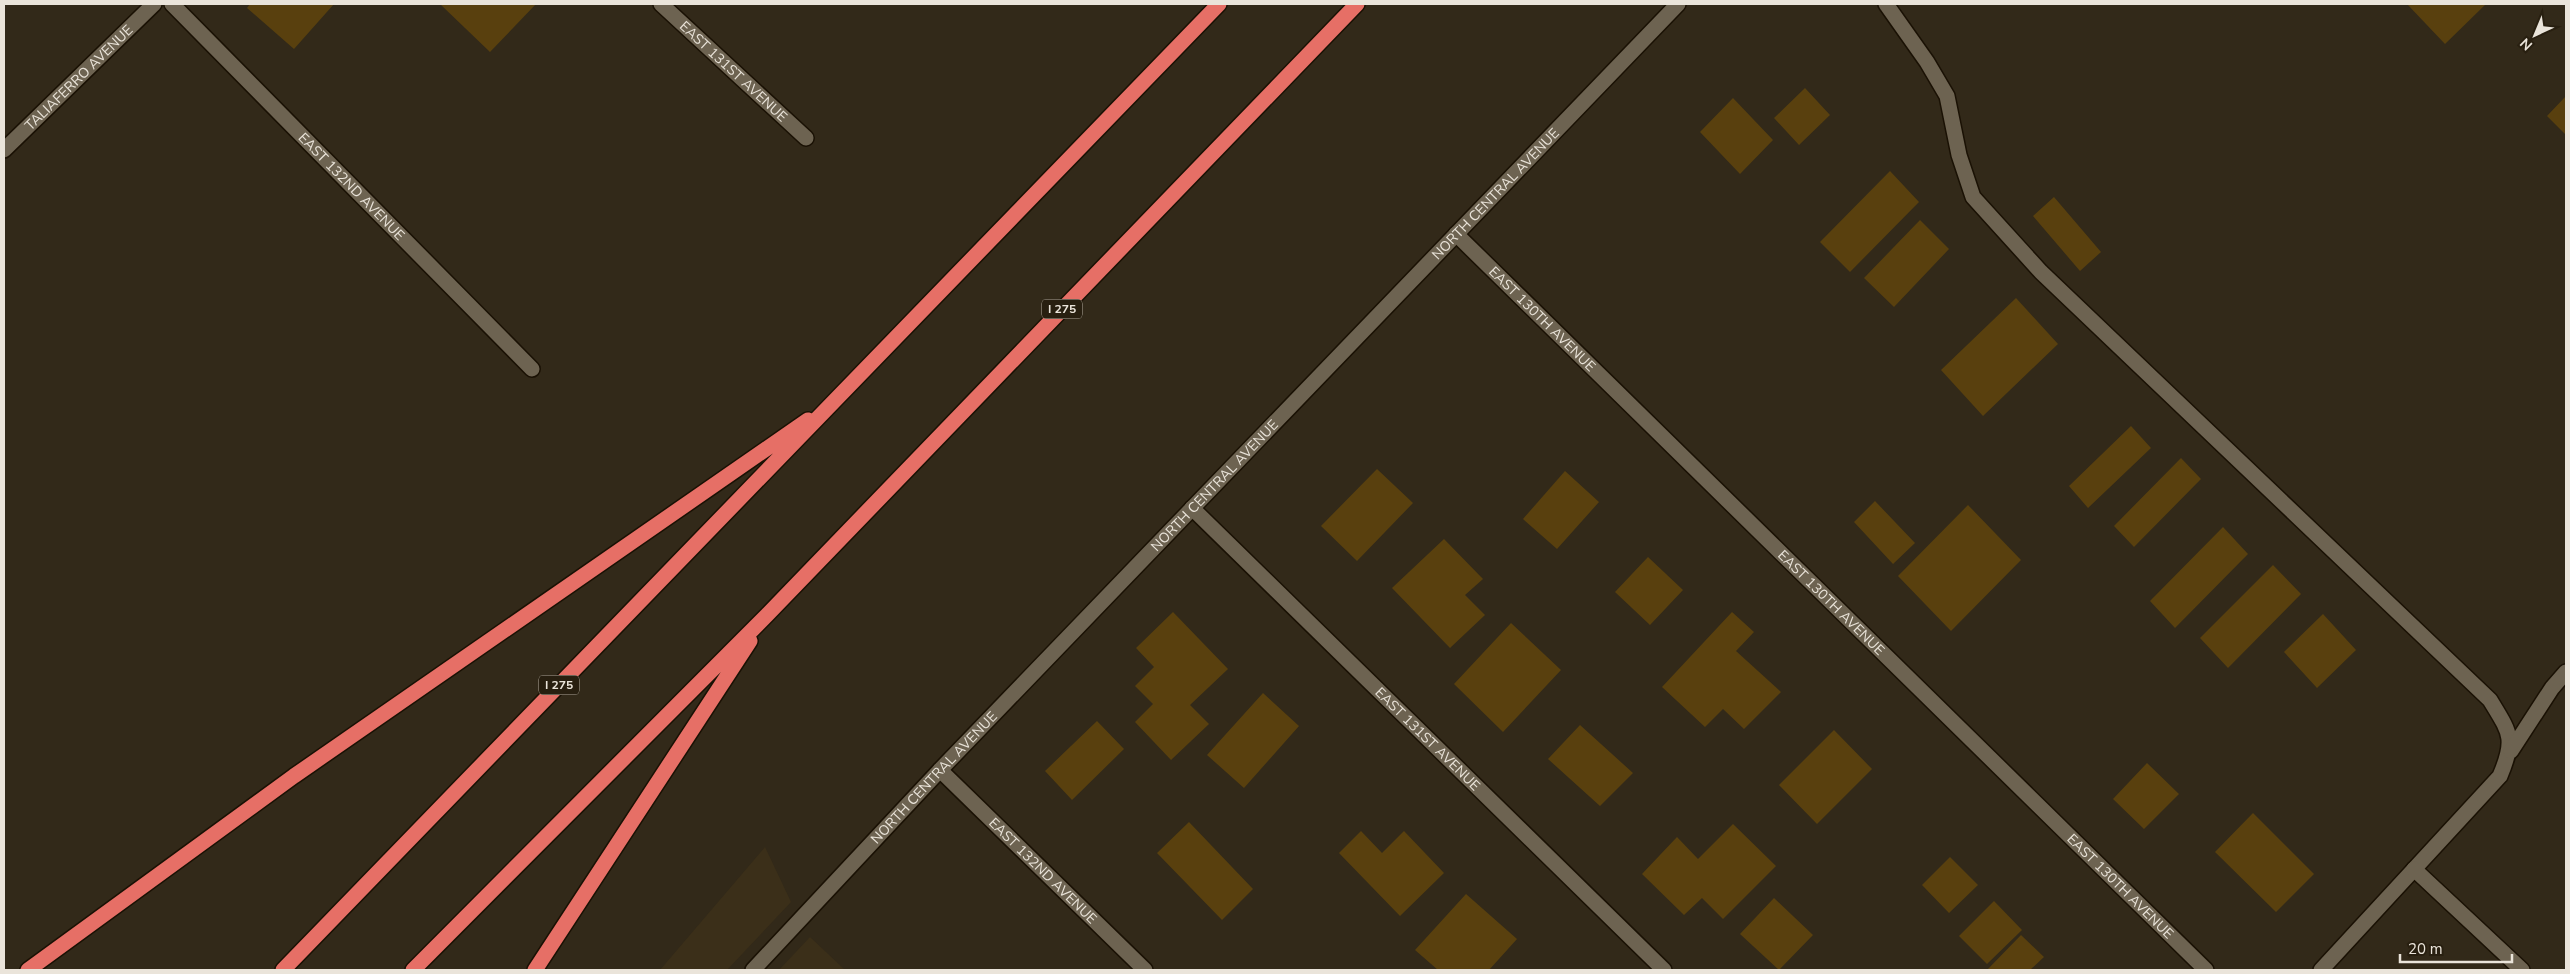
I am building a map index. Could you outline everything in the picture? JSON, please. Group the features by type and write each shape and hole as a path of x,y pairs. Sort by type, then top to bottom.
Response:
{"highway":[{"name":"I 275","path":"283,970 1219,4"},
{"name":"I 275","path":"413,970 768,615 1357,4"},
{"path":"28,970 294,776 836,400"},
{"path":"535,970 768,615"}],"street":[{"name":"TALIAFERRO AVENUE","path":"4,150 154,4"},
{"name":"EAST 132ND AVENUE","path":"172,4 532,369"},
{"name":"EAST 131ST AVENUE","path":"661,4 806,138"},
{"name":"NORTH CENTRAL AVENUE","path":"753,970 940,770 1678,4"},
{"path":"1886,4 1927,62 1947,96 1959,155 1973,197 2041,272 2490,700 2507,728 2510,751"},
{"name":"EAST 130TH AVENUE","path":"1456,234 2206,970"},
{"name":"EAST 131ST AVENUE","path":"1192,508 1664,970"},
{"path":"2322,970 2500,776 2510,751 2552,688 2566,672"},
{"name":"EAST 132ND AVENUE","path":"940,770 1145,970"},
{"path":"2414,869 2522,970"}],"shaded area":[{"path":"765,847 791,902 727,970 660,970"},
{"path":"810,937 845,970 779,970"}],"building":[{"path":"250,4 334,4 294,49 247,8"},
{"path":"440,4 536,4 490,52"},
{"path":"2407,4 2486,4 2445,44"},
{"path":"1805,88 1830,115 1799,145 1774,118"},
{"path":"2566,96 2566,135 2547,116"},
{"path":"1733,98 1773,140 1740,174 1700,132"},
{"path":"1890,171 1919,202 1850,272 1820,242"},
{"path":"2054,197 2101,252 2080,271 2033,216"},
{"path":"1920,220 1949,249 1894,307 1864,278"},
{"path":"2016,298 2058,344 1983,416 1941,370"},
{"path":"2131,426 2151,448 2088,508 2069,486"},
{"path":"2181,458 2201,479 2134,547 2114,526"},
{"path":"1377,469 1413,503 1357,561 1321,526"},
{"path":"1565,471 1599,502 1557,549 1523,519"},
{"path":"1875,501 1915,543 1893,564 1854,522"},
{"path":"1968,505 2021,560 1951,631 1898,576"},
{"path":"2223,527 2248,554 2175,628 2150,601"},
{"path":"1444,539 1483,579 1465,595 1485,615 1450,648 1392,588"},
{"path":"1648,557 1683,590 1650,625 1615,592"},
{"path":"2273,565 2301,594 2228,668 2200,638"},
{"path":"1173,612 1228,669 1190,705 1209,724 1171,760 1135,722 1153,704 1135,686 1154,667 1136,648"},
{"path":"1732,612 1754,632 1736,651 1781,692 1744,729 1723,709 1705,727 1662,687"},
{"path":"2323,614 2356,650 2317,688 2284,652"},
{"path":"1511,623 1561,670 1503,732 1454,684"},
{"path":"1263,693 1299,726 1244,788 1207,755"},
{"path":"1097,721 1124,749 1072,800 1045,771"},
{"path":"1580,725 1633,773 1600,806 1548,759"},
{"path":"1834,730 1872,769 1817,824 1779,785"},
{"path":"2147,763 2179,794 2144,829 2113,799"},
{"path":"2253,813 2314,874 2276,912 2215,852"},
{"path":"1189,822 1253,889 1222,920 1157,853"},
{"path":"1733,824 1776,866 1723,919 1702,898 1684,915 1642,874 1677,837 1698,859"},
{"path":"1361,831 1382,853 1404,831 1444,873 1400,916 1339,853"},
{"path":"1950,857 1978,885 1949,913 1922,885"},
{"path":"1466,894 1517,939 1489,970 1438,970 1415,950"},
{"path":"1774,898 1813,935 1779,970 1740,934"},
{"path":"1994,901 2022,930 1987,964 1959,936"},
{"path":"2021,935 2044,957 2030,970 1987,970"}]}
